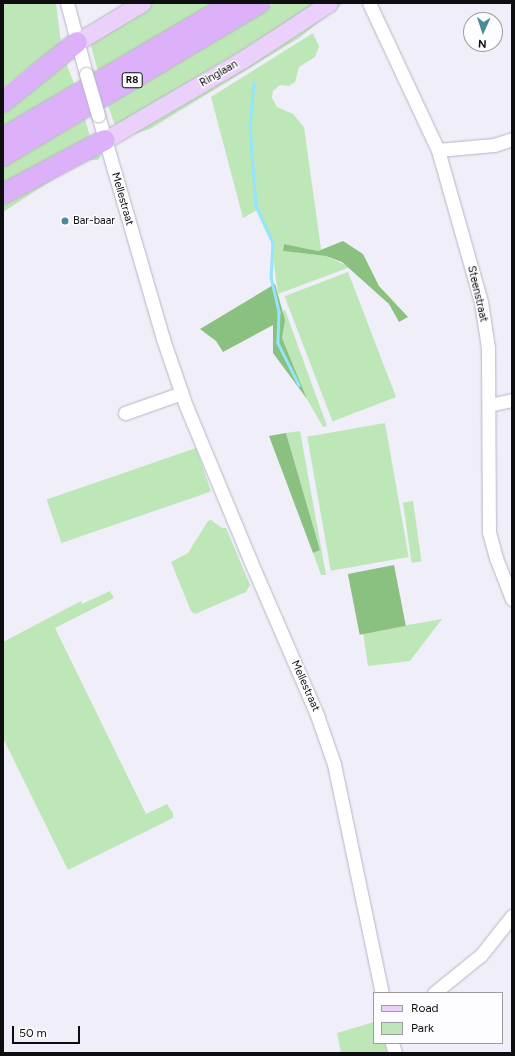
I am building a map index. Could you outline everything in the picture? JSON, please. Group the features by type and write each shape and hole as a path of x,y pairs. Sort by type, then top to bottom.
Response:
{"highway":[{"name":"R8","path":"3,138 233,3"},
{"name":"R8","path":"3,156 260,3"},
{"path":"3,102 77,42"},
{"path":"3,194 106,140"}],"main road":[{"path":"77,42 142,3"},
{"name":"Ringlaan","path":"106,140 242,60 329,3"}],"street":[{"name":"Mellestraat","path":"67,3 86,74 163,339 182,393 250,560 318,715 334,764 382,992"},
{"name":"Steenstraat","path":"369,3 438,150 481,302 488,348 489,532 496,558 512,599"},
{"path":"438,150 494,145 512,139"},
{"path":"125,413 182,393"},
{"path":"489,405 512,400"},
{"path":"435,992 481,955 512,916"}],"green space":[{"path":"3,3 56,3 61,43 3,87"},
{"path":"152,3 213,3 98,72 90,42"},
{"path":"275,3 321,3 116,125 114,123 108,105"},
{"path":"339,3 343,3 299,38 150,129 125,137"},
{"path":"313,33 319,46 315,57 299,67 295,82 289,86 280,85 273,91 272,98 277,107 293,114 304,127 321,249 318,251 284,244 283,251 326,256 350,267 278,294 271,242 257,210 243,218 211,97"},
{"path":"66,63 75,86 3,129 3,107"},
{"path":"85,119 91,140 3,189 3,166"},
{"path":"93,152 101,156 98,160 89,160 60,175 3,212 3,200"},
{"path":"343,241 363,254 379,286 408,317 399,322 389,304 342,262 326,256 283,251 284,244 318,251"},
{"path":"348,272 396,397 333,421 285,296"},
{"path":"275,284 285,320 282,338 307,399 273,353 273,325 223,352 216,341 200,329"},
{"path":"285,310 327,426 323,427 307,399 282,338 283,311"},
{"path":"385,423 409,557 331,571 307,437"},
{"path":"300,431 326,575 321,575 313,553 320,550 286,433"},
{"path":"286,433 320,550 313,553 269,436"},
{"path":"196,448 211,491 62,543 47,499"},
{"path":"413,501 421,561 412,563 403,502"},
{"path":"211,520 222,528 226,528 250,585 246,592 195,614 191,611 171,562 188,553 208,521"},
{"path":"394,565 406,626 360,635 348,574"},
{"path":"110,591 114,598 55,628 146,814 167,804 173,813 173,818 68,870 3,738 3,642 81,601 82,604"},
{"path":"442,619 410,661 368,666 363,633"},
{"path":"373,1022 373,1044 385,1044 387,1053 341,1053 337,1033"}],"waterway":[{"path":"254,83 250,126 256,206 273,242 271,277 279,312 278,343 299,385"}],"place":[{"name":"Bar-baar","path":"65,221"}]}
